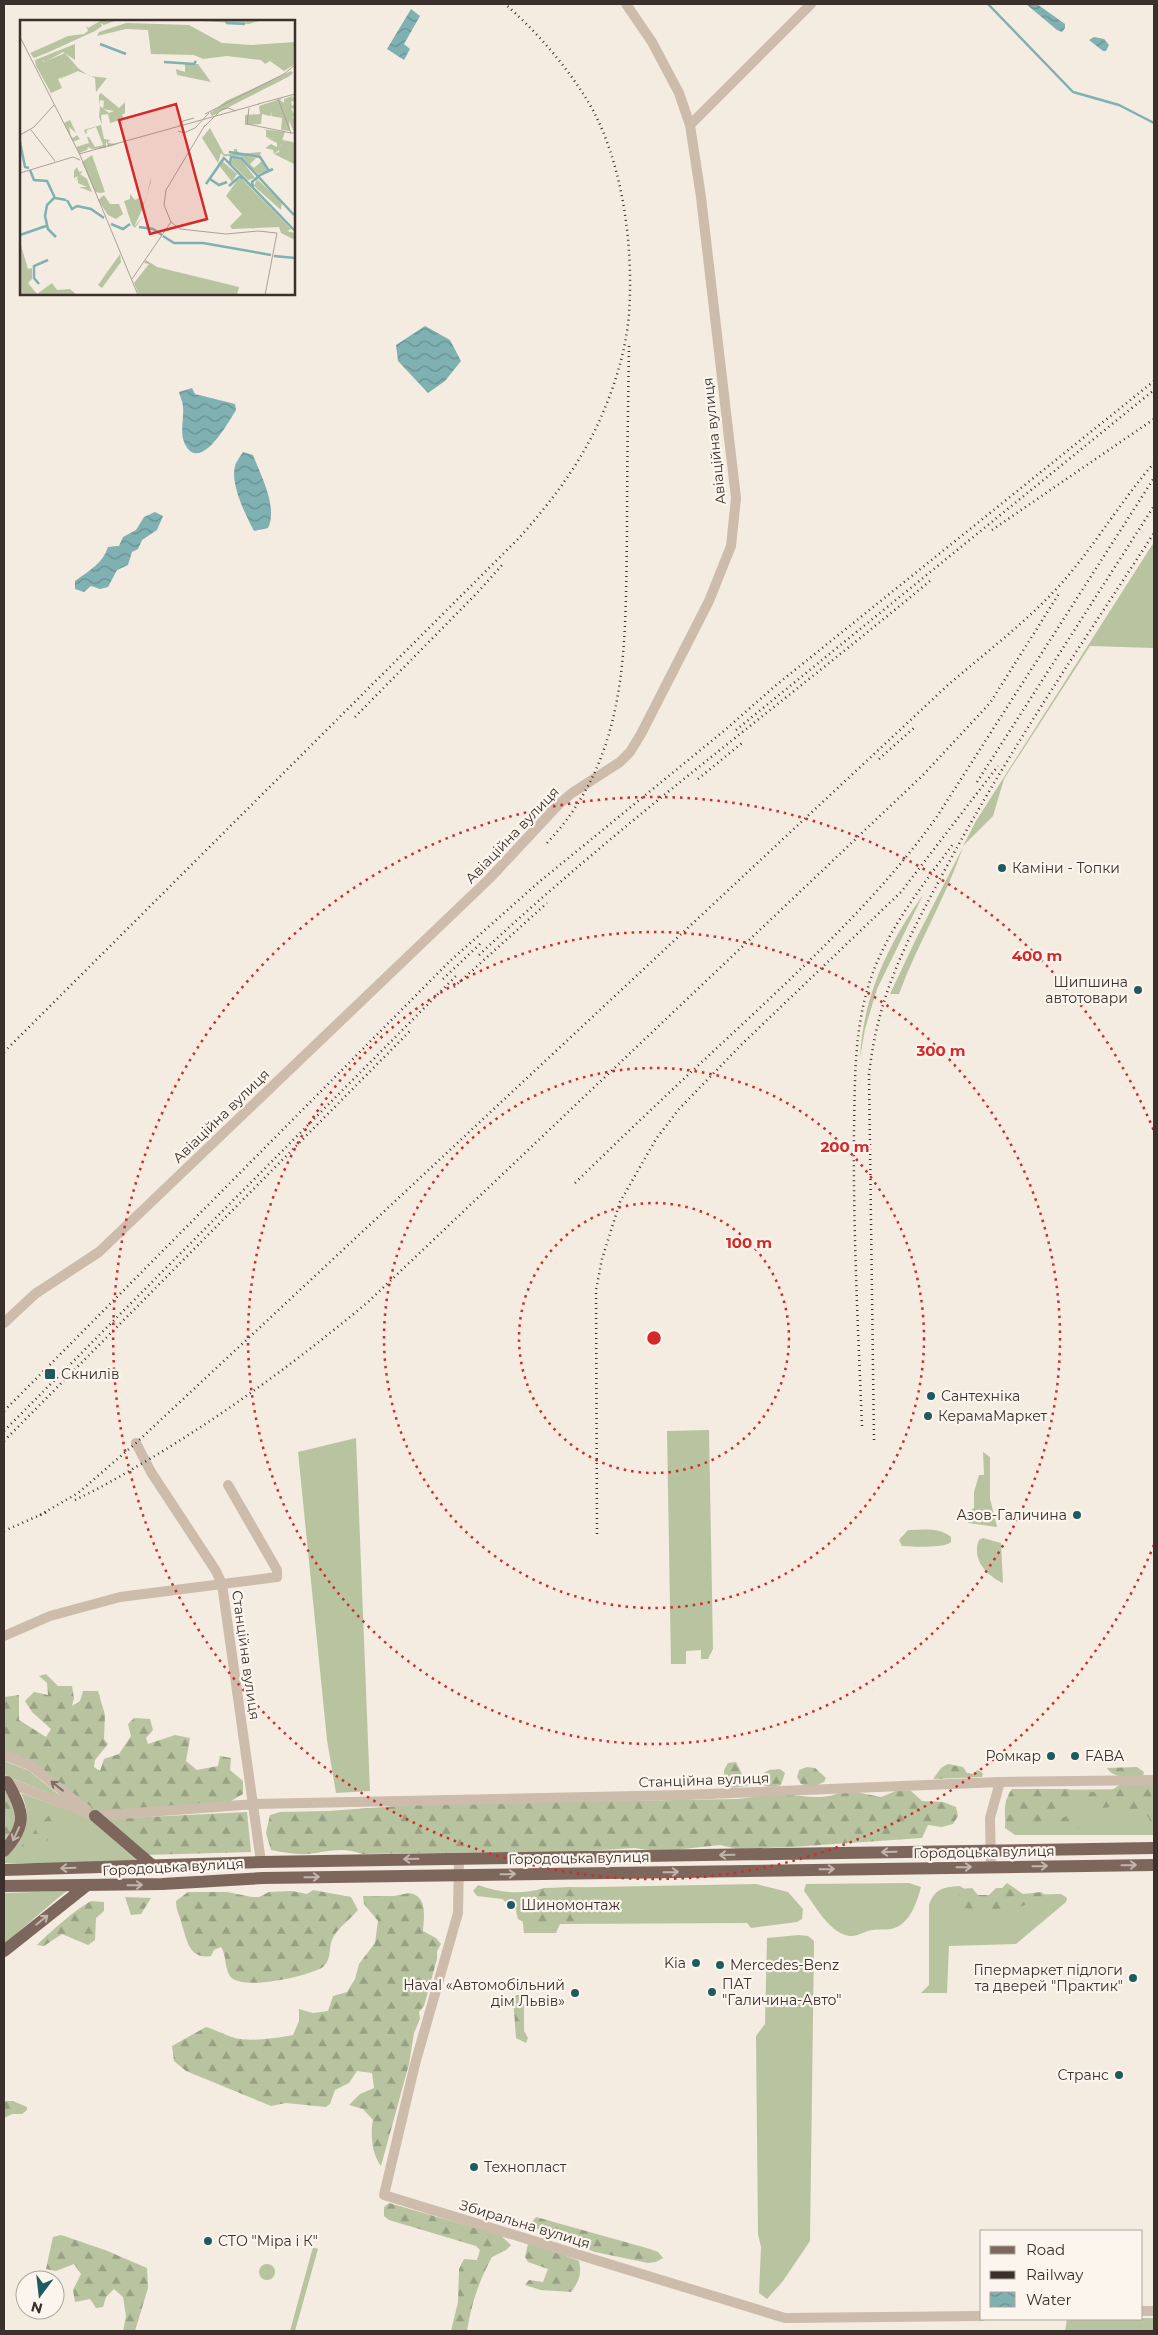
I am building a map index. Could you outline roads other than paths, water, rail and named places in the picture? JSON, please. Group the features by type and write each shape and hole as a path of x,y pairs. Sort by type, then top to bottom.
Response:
{"main road":[{"path":"4,1851 15,1838 22,1820 20,1804 5,1781"},
{"path":"95,1816 152,1865"},
{"name":"Городоцька вулиця","path":"4,1870 261,1862 566,1859 1154,1848"},
{"name":"Городоцька вулиця","path":"4,1886 86,1886 263,1878 1154,1865"},
{"path":"4,1951 86,1886"}],"street":[{"name":"Авіаційна вулиця","path":"4,1323 35,1294 99,1252 109,1243 489,879 559,804 572,793 605,774 630,752 641,734 708,601 731,546 734,530 734,480 701,196 690,125 679,93 652,42 626,4"},
{"path":"690,125 811,4"},
{"name":"Станційна вулиця","path":"136,1443 151,1472 216,1571 222,1584 255,1804 261,1862"},
{"path":"4,1636 50,1616 120,1597 277,1577 277,1570 228,1485"},
{"path":"4,1755 30,1765 95,1816"},
{"name":"Станційна вулиця","path":"95,1816 255,1804 685,1795 1000,1782 1154,1780"},
{"path":"5,1781 95,1816"},
{"path":"991,1867 990,1818 1000,1782"},
{"path":"459,1859 460,1875"},
{"name":"Збиральна вулиця","path":"460,1875 458,1912 415,2064 384,2196 785,2318 980,2316"}],"water":[{"path":"1026,4 1037,4 1065,24 1065,28 1062,32 1057,30"},
{"path":"411,9 420,16 404,44 410,49 404,60 387,49"},
{"path":"1094,37 1104,39 1109,45 1106,51 1103,51 1089,40"},
{"path":"425,326 450,340 461,361 445,381 428,393 398,361 396,345"},
{"path":"192,388 195,394 235,404 236,410 213,443 205,450 197,453 190,451 184,442 182,433 183,405 179,392"},
{"path":"243,452 253,455 264,482 271,511 271,520 268,528 254,531 237,491 234,473 236,464"},
{"path":"155,512 163,516 157,530 142,540 138,549 132,552 128,565 117,570 108,587 100,589 91,586 84,592 75,589 75,581 103,558 108,547 119,546 123,537 136,530 144,517"}],"waterway":[{"path":"988,4 1073,92 1119,105 1154,123"}],"railway":[{"path":"4,1052 520,537 562,484 581,456 597,426 618,372 629,314 630,287 627,229 616,170 596,116 582,92 546,45 505,4"},
{"path":"547,843 574,809 594,773 608,736 617,698 623,658 625,617 629,345"},
{"path":"4,1411 450,961 539,882 725,730 775,686 1154,381"},
{"path":"736,730 1154,390"},
{"path":"992,530 1154,419"},
{"path":"40,1515 78,1493 136,1443 948,685 1047,599 1076,566 1154,463"},
{"path":"575,1183 823,947 870,898 915,846 936,818 1154,478"},
{"path":"977,782 1154,506"},
{"path":"874,1440 869,1075 873,1045 888,991 897,965 920,916 996,779 1154,533"},
{"path":"355,717 503,564"},
{"path":"479,955 645,810 931,580"},
{"path":"75,1500 138,1466 213,1419 292,1363 368,1302 923,775 990,703 1060,592"},
{"path":"879,759 915,727"},
{"path":"698,779 742,743"},
{"path":"597,1534 596,1290 602,1259 620,1202 656,1139 679,1109 742,1044 901,892 998,766"},
{"path":"862,1426 854,1167 855,1074 860,1020 869,984 884,946 905,911 953,844"},
{"path":"454,987 547,903"},
{"path":"443,979 481,943"},
{"path":"4,1431 457,975"},
{"path":"4,1441 412,1029"},
{"path":"4,1531 47,1512"}],"place":[{"name":"Каміни - Топки","path":"1002,868"},
{"name":"Шипшина автотовари","path":"1138,990"},
{"name":"Скнилів","path":"50,1374"},
{"name":"Сантехніка","path":"931,1396"},
{"name":"КерамаМаркет","path":"928,1416"},
{"name":"Азов-Галичина","path":"1077,1515"},
{"name":"Ромкар","path":"1051,1756"},
{"name":"FABA","path":"1075,1756"},
{"name":"Шиномонтаж","path":"511,1905"},
{"name":"Kia","path":"696,1963"},
{"name":"Mercedes-Benz","path":"720,1965"},
{"name":"Гіпермаркет підлоги та дверей \"Практик\"","path":"1133,1978"},
{"name":"ПАТ \"Галичина-Авто\"","path":"712,1992"},
{"name":"Haval «Автомобільний дім Львів»","path":"575,1993"},
{"name":"Странс","path":"1119,2075"},
{"name":"Технопласт","path":"474,2167"},
{"name":"СТО \"Міра і К\"","path":"208,2241"}]}
